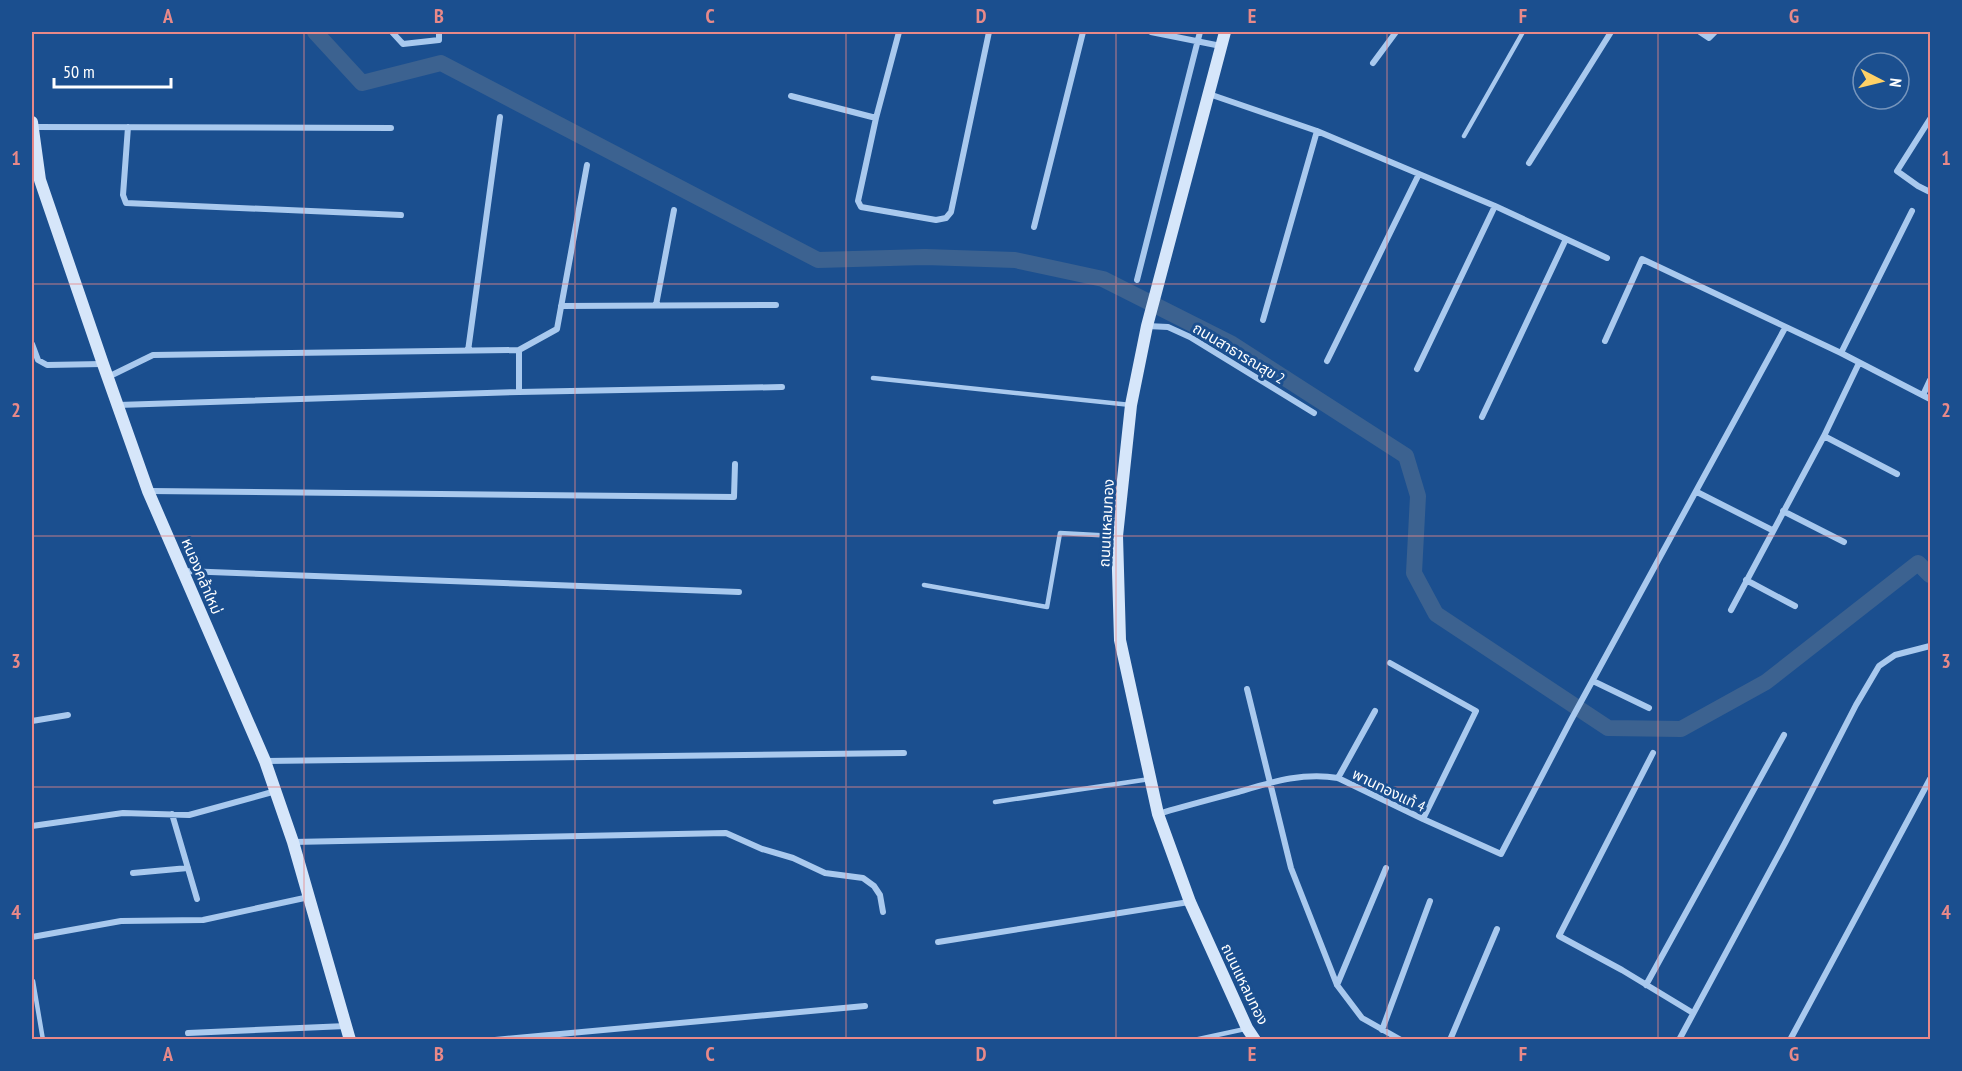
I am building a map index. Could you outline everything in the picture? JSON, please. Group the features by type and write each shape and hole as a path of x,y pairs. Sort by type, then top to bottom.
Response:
{"main road":[{"name":"ถนนแหลมทอง","path":"1225,32 1150,314 1131,405 1117,536 1120,640 1158,814 1190,902 1247,1028 1255,1040"},
{"name":"หนองคล้าใหม่","path":"32,122 40,180 103,364 148,491 276,791 350,1040"}],"street":[{"path":"392,32 403,44 439,40 439,32"},
{"path":"898,32 858,201 861,207 936,220 946,218 951,212 989,32"},
{"path":"1034,227 1083,32"},
{"path":"1151,32 1221,46"},
{"path":"1137,280 1200,32"},
{"path":"1373,63 1396,32"},
{"path":"1529,163 1611,32"},
{"path":"1701,32 1709,38 1714,32"},
{"path":"1209,94 1317,131 1495,206 1607,258"},
{"path":"791,96 876,118"},
{"path":"468,351 500,117"},
{"path":"1930,119 1897,171 1930,192"},
{"path":"32,127 391,129"},
{"path":"128,128 123,195 126,203 401,215"},
{"path":"1263,320 1317,131"},
{"path":"108,377 153,355 519,350 557,328 587,165"},
{"path":"1327,361 1419,174"},
{"path":"1417,369 1495,206"},
{"path":"656,305 674,210"},
{"path":"1841,353 1912,211"},
{"path":"1482,417 1566,239"},
{"path":"1605,341 1642,259 1841,353 1930,399"},
{"path":"561,306 776,305"},
{"name":"ถนนสาธารณสุข 2","path":"1147,326 1168,327 1190,337 1314,413"},
{"path":"1649,708 1593,681 1785,328"},
{"path":"32,344 38,360 47,365 103,364"},
{"path":"519,350 519,392"},
{"path":"1731,610 1824,436 1859,363"},
{"path":"1923,395 1930,380"},
{"path":"118,405 519,392 782,387"},
{"path":"1824,436 1897,474"},
{"path":"148,491 734,497 735,464"},
{"path":"1697,492 1772,530"},
{"path":"1783,511 1844,542"},
{"path":"183,571 739,592"},
{"path":"1746,580 1795,606"},
{"path":"1679,1040 1856,705 1879,666 1895,655 1930,646"},
{"path":"1390,663 1476,711 1423,819"},
{"name":"พานทองแท้ 4","path":"1158,814 1269,783 1305,776 1338,778 1501,854 1593,681"},
{"path":"1247,689 1291,868 1337,985 1362,1018 1401,1040"},
{"path":"1338,778 1375,711"},
{"path":"32,722 68,715"},
{"path":"1646,985 1784,735"},
{"path":"265,761 904,753"},
{"path":"1653,753 1559,936 1693,1013"},
{"path":"1790,1040 1930,779"},
{"path":"32,826 123,813 189,815 276,791"},
{"path":"172,814 197,899"},
{"path":"293,842 726,833 762,849 793,858 825,873 863,878 874,885 880,895 883,912"},
{"path":"133,873 188,868"},
{"path":"1337,985 1386,868"},
{"path":"32,937 121,921 204,920 309,897"},
{"path":"1382,1030 1430,901"},
{"path":"938,942 1190,902"},
{"path":"1450,1040 1497,929"},
{"path":"495,1040 865,1006"},
{"path":"188,1033 346,1026"}],"lane":[{"path":"1464,136 1523,32"},
{"path":"873,378 1131,405"},
{"path":"924,585 1047,607 1060,532 1117,536"},
{"path":"994,802 1150,779"},
{"path":"33,981 43,1040"},
{"path":"1194,1040 1247,1028"}],"waterway":[{"path":"315,32 362,83 441,63 818,260 925,257 1015,260 1103,279 1232,344 1406,456 1418,496 1414,573 1436,614 1608,728 1681,729 1766,682 1918,563 1930,575"}]}
